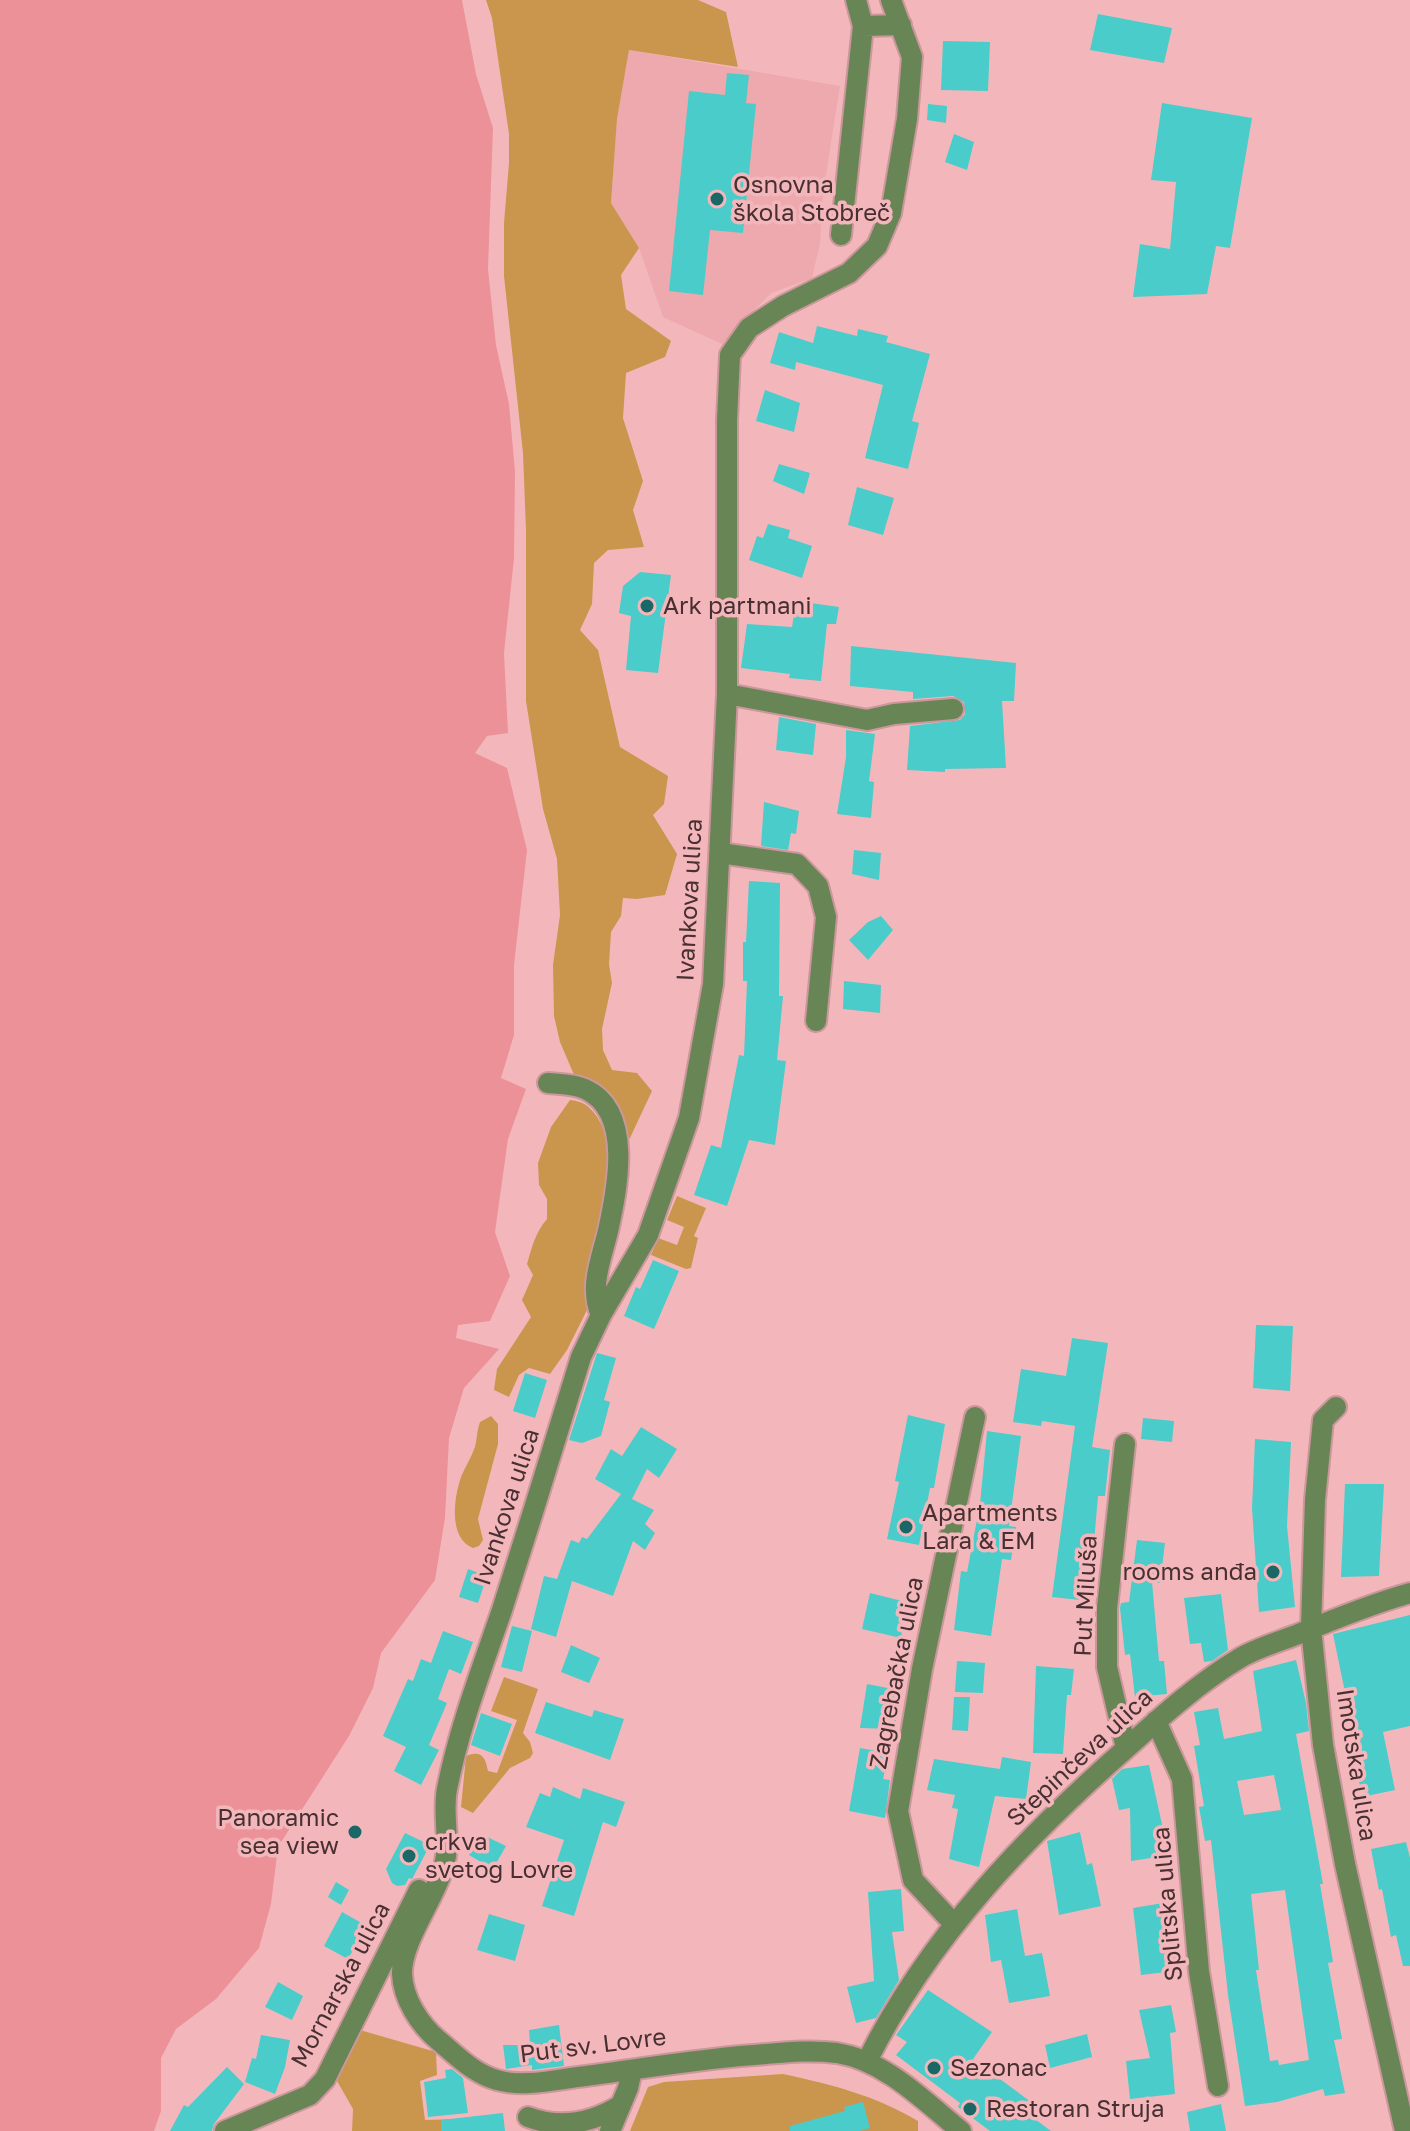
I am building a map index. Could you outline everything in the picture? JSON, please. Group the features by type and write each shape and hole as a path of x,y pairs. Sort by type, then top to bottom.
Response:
{"street":[{"path":"841,235 863,26 856,0"},
{"name":"Ivankova ulica","path":"447,1841 444,1825 447,1791 470,1705 581,1357 601,1315 648,1235 689,1118 713,984 727,694 727,420 730,355 749,328 783,306 849,273 877,246 891,213 907,119 912,57 891,0"},
{"path":"863,26 901,25"},
{"path":"727,694 867,720 894,714 953,709"},
{"path":"720,853 797,864 818,886 826,917 816,1021"},
{"path":"548,1083 582,1088 594,1094 605,1107 616,1132 619,1149 616,1184 594,1301 601,1315"},
{"name":"Imotska ulica","path":"1336,1407 1323,1420 1315,1500 1311,1628 1323,1745 1345,1864 1405,2131"},
{"name":"Zagrebačka ulica","path":"954,1924 913,1880 898,1811 922,1669 975,1417"},
{"name":"Put Miluša","path":"1125,1444 1107,1608 1107,1667 1126,1748"},
{"name":"Stepinčeva ulica","path":"867,2061 891,2014 941,1939 1026,1842 1156,1721 1241,1657 1364,1606 1410,1593"},
{"name":"Splitska ulica","path":"1156,1721 1182,1779 1199,1972 1218,2086"},
{"name":"Put sv. Lovre","path":"447,1841 444,1866 404,1958 402,1975 415,2014 428,2032 470,2067 495,2080 523,2084 674,2062 809,2051 838,2053 867,2061 901,2082 961,2131"},
{"name":"Mornarska ulica","path":"225,2131 310,2095 325,2079 422,1884 431,1871 444,1866"},
{"path":"610,2131 632,2070"},
{"path":"523,2084 528,2124 580,2122 605,2115 621,2105"}],"shaded area":[{"path":"0,0 462,0 476,74 493,128 488,269 496,345 509,404 515,472 514,558 504,653 508,733 487,736 475,753 507,768 527,850 514,965 514,1035 501,1078 526,1089 508,1139 495,1232 510,1276 490,1321 458,1325 456,1338 499,1349 464,1388 449,1438 445,1518 435,1580 381,1653 373,1688 349,1736 278,1847 271,1904 259,1948 216,1999 176,2029 161,2058 161,2111 154,2131 0,2131"},
{"path":"486,0 698,0 726,12 738,67 629,50 617,119 611,203 639,248 621,275 626,309 671,341 665,357 626,373 623,418 643,481 633,510 644,547 608,550 594,563 592,604 580,630 598,650 620,747 668,776 664,804 653,815 677,854 665,895 623,898 621,916 611,932 609,964 612,983 602,1029 603,1050 612,1070 637,1073 652,1091 630,1138 611,1152 605,1274 567,1350 550,1374 529,1368 519,1375 509,1397 494,1390 497,1369 531,1317 522,1300 533,1275 527,1264 537,1235 547,1219 547,1199 539,1185 538,1163 551,1127 570,1100 590,1108 609,1138 618,1130 575,1077 560,1042 554,1016 553,965 560,915 557,859 543,809 526,701 523,453 504,276 509,134 492,18"},
{"name":"Osnovna škola Stobreč","path":"629,50 840,86 823,194 820,244 812,278 771,293 722,344 663,317 639,248 611,203 617,119"},
{"path":"677,1196 706,1208 694,1236 698,1238 691,1268 686,1269 651,1255 658,1238 677,1245 684,1227 667,1220"},
{"path":"491,1416 498,1424 498,1444 478,1519 483,1540 473,1548 465,1543 456,1526 456,1495 475,1447 480,1422"},
{"path":"504,1677 538,1689 523,1733 533,1753 530,1758 510,1768 473,1813 461,1807 466,1756 479,1754 488,1771 497,1773 517,1720 491,1711"},
{"path":"360,2030 436,2052 437,2075 420,2081 425,2120 461,2119 462,2131 352,2131 353,2109 337,2081"},
{"path":"783,2074 836,2087 885,2104 918,2121 918,2131 630,2131 648,2087 664,2082"}],"building":[{"path":"1098,14 1172,28 1164,63 1090,50"},
{"path":"943,41 990,42 988,91 941,90"},
{"name":"Osnovna škola Stobreč","path":"727,73 749,75 746,103 756,104 743,233 710,230 703,295 669,291 689,91 725,95"},
{"path":"1162,103 1252,118 1230,248 1216,246 1207,294 1133,297 1140,244 1170,249 1176,182 1151,180"},
{"path":"928,104 947,106 946,123 927,120"},
{"path":"954,134 974,142 967,170 945,162"},
{"path":"817,326 857,336 858,329 888,336 886,342 930,354 912,421 919,423 908,469 865,458 883,385 796,362 795,370 770,363 779,332 813,343"},
{"path":"765,390 800,403 794,432 756,421"},
{"path":"779,464 810,473 804,494 773,481"},
{"path":"857,487 894,498 883,535 848,525"},
{"path":"768,524 790,530 788,538 812,546 802,578 749,560 757,536 763,538"},
{"path":"640,572 671,575 658,673 626,670 631,616 619,613 623,586"},
{"path":"796,601 839,607 836,624 827,624 821,681 741,668 747,624 792,627"},
{"path":"851,646 1016,663 1014,701 1002,701 1006,768 945,769 945,772 907,770 910,726 960,720 965,714 964,702 953,696 913,699 913,692 850,686"},
{"path":"779,717 816,724 813,755 776,750"},
{"path":"846,730 875,734 869,781 874,782 871,818 837,814 846,757"},
{"path":"764,802 799,811 796,834 791,833 788,850 761,846"},
{"path":"854,850 881,853 879,880 852,874"},
{"path":"749,881 780,883 779,996 783,996 777,1060 786,1061 775,1145 749,1140 727,1206 694,1195 711,1145 721,1148 739,1055 744,1056 747,981 743,981 743,942 746,942"},
{"path":"881,916 893,930 868,960 849,940 868,922"},
{"path":"844,981 881,985 880,1013 843,1009"},
{"path":"653,1260 679,1271 654,1329 624,1316 636,1287 640,1289"},
{"path":"1256,1325 1293,1326 1290,1391 1253,1388"},
{"path":"1072,1338 1108,1343 1092,1447 1110,1450 1105,1496 1098,1496 1089,1601 1052,1597 1075,1426 1042,1421 1041,1426 1013,1422 1021,1369 1066,1376"},
{"path":"597,1353 616,1358 604,1400 610,1402 601,1436 582,1443 569,1440"},
{"path":"525,1373 547,1380 535,1418 513,1411"},
{"path":"908,1415 945,1424 934,1488 930,1488 919,1545 887,1539"},
{"path":"1143,1418 1174,1421 1172,1442 1141,1439"},
{"path":"641,1427 677,1449 659,1478 647,1469 632,1499 654,1510 645,1524 655,1533 645,1550 633,1541 613,1596 572,1581 556,1637 531,1629 544,1576 557,1579 571,1540 579,1543 582,1537 587,1539 621,1494 595,1479 611,1449 622,1456"},
{"path":"987,1431 1021,1436 1009,1526 1016,1527 1011,1560 1002,1559 991,1636 954,1630 961,1571 967,1572 980,1504"},
{"path":"1255,1439 1291,1442 1287,1526 1295,1607 1259,1612 1252,1508"},
{"path":"1345,1484 1384,1484 1379,1576 1341,1577"},
{"path":"1137,1540 1165,1543 1160,1583 1152,1582 1159,1661 1164,1661 1167,1694 1135,1697 1130,1654 1125,1655 1120,1608 1121,1603 1129,1602"},
{"path":"468,1569 487,1576 478,1603 459,1597"},
{"path":"870,1593 906,1602 901,1638 862,1629"},
{"path":"1221,1594 1228,1650 1212,1661 1204,1662 1201,1643 1190,1644 1184,1598"},
{"path":"1410,1615 1410,1726 1383,1732 1395,1790 1362,1797 1355,1761 1359,1760 1333,1634"},
{"path":"512,1626 532,1631 522,1672 501,1667"},
{"path":"443,1631 473,1642 461,1674 449,1669 438,1699 447,1703 429,1745 439,1750 421,1785 394,1771 406,1747 383,1736 408,1679 413,1681 421,1659 431,1663"},
{"path":"571,1645 600,1658 589,1683 561,1672"},
{"path":"1296,1660 1306,1703 1309,1731 1296,1734 1323,1884 1320,1884 1333,1962 1328,1963 1342,2039 1334,2040 1345,2093 1325,2096 1323,2089 1277,2102 1245,2106 1228,1995 1211,1840 1205,1841 1199,1807 1204,1806 1194,1746 1200,1745 1194,1712 1218,1708 1224,1739 1262,1731 1253,1671","holes":["1274,1775 1281,1810 1244,1815 1237,1781","1285,1890 1309,2060 1279,2065 1278,2060 1270,2061 1256,1970 1259,1970 1251,1894"]},
{"path":"957,1661 985,1663 983,1693 955,1692"},
{"path":"1036,1666 1074,1669 1071,1695 1067,1695 1063,1754 1033,1753"},
{"path":"867,1684 903,1691 894,1729 860,1728"},
{"path":"954,1697 970,1697 968,1731 952,1730"},
{"path":"546,1702 592,1717 594,1710 624,1719 610,1760 535,1733"},
{"path":"481,1713 512,1724 500,1756 471,1745"},
{"path":"860,1748 889,1753 883,1779 890,1780 885,1818 849,1811"},
{"path":"1002,1757 1031,1762 1026,1799 995,1796 979,1867 949,1859 958,1809 952,1808 955,1795 927,1790 934,1759 1000,1769"},
{"path":"1149,1765 1163,1829 1164,1856 1131,1861 1130,1808 1119,1810 1112,1779 1122,1769"},
{"path":"553,1787 580,1799 583,1788 625,1802 616,1827 603,1822 574,1916 542,1906 564,1840 526,1827 540,1793 550,1797"},
{"path":"1080,1832 1087,1865 1092,1863 1101,1906 1059,1915 1047,1841"},
{"name":"crkva svetog Lovre","path":"405,1833 430,1845 412,1879 409,1878 405,1885 397,1886 392,1883 386,1869"},
{"path":"481,1834 506,1846 493,1869 469,1855"},
{"path":"1406,1842 1410,1858 1410,1966 1403,1966 1396,1935 1391,1937 1371,1849"},
{"path":"336,1882 349,1890 341,1905 328,1897"},
{"path":"901,1889 904,1931 892,1932 899,1980 876,2018 856,2023 847,1987 874,1981 868,1892"},
{"path":"1169,1902 1173,1937 1178,1937 1183,1970 1141,1975 1133,1908"},
{"path":"1017,1909 1025,1956 1042,1953 1050,1996 1009,2003 1001,1960 991,1962 985,1915"},
{"path":"342,1912 367,1926 348,1959 324,1946"},
{"path":"489,1914 525,1925 515,1961 477,1950"},
{"path":"278,1982 303,1996 292,2020 265,2007"},
{"path":"928,1990 992,2032 973,2059 1035,2105 1028,2114 1051,2131 990,2131 958,2107 960,2103 896,2055 907,2042 896,2035"},
{"path":"1171,2005 1176,2032 1170,2033 1175,2094 1130,2099 1126,2061 1150,2058 1139,2010"},
{"path":"559,2025 564,2066 532,2070 532,2065 506,2069 503,2045 530,2045 529,2030"},
{"path":"1087,2034 1092,2057 1050,2068 1045,2045"},
{"path":"261,2035 290,2040 285,2067 275,2094 245,2082 252,2058 256,2059"},
{"path":"227,2067 244,2084 212,2131 170,2131 184,2105 188,2107"},
{"path":"452,2069 463,2078 468,2113 428,2117 424,2082 446,2078 445,2070"},
{"path":"863,2102 870,2128 859,2131 790,2131 790,2126 845,2111 844,2107"},
{"path":"1221,2104 1226,2131 1190,2131 1187,2112"},
{"path":"503,2113 505,2131 441,2131 441,2120"}],"place":[{"name":"Osnovna škola Stobreč","path":"717,199"},
{"name":"Ark partmani","path":"647,606"},
{"name":"Apartments Lara & EM","path":"906,1527"},
{"name":"rooms anđa","path":"1273,1572"},
{"name":"Panoramic sea view","path":"355,1832"},
{"name":"crkva svetog Lovre","path":"409,1856"},
{"name":"Sezonac","path":"934,2068"},
{"name":"Restoran Struja","path":"970,2109"}]}
